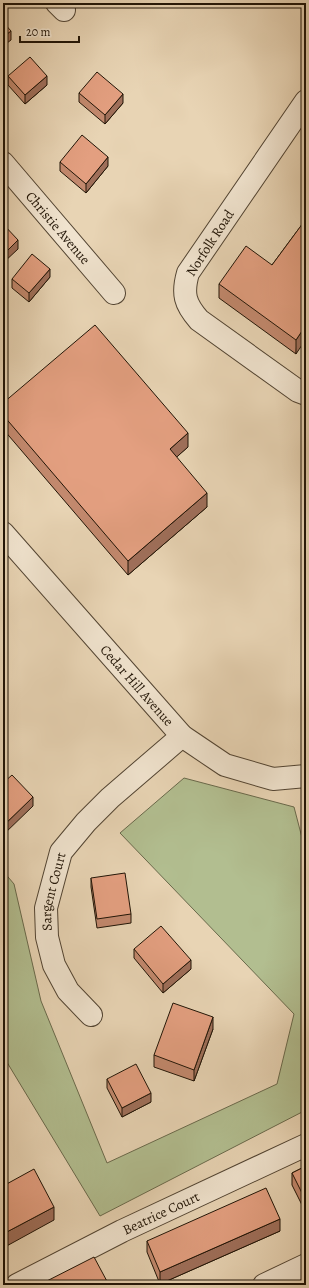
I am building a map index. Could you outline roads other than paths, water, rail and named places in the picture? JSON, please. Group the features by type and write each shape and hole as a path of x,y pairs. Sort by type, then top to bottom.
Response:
{"street":[{"name":"Norfolk Road","path":"306,101 188,273 184,287 190,310 199,320 298,390 306,394"},
{"name":"Christie Avenue","path":"3,163 114,292"},
{"name":"Cedar Hill Avenue","path":"3,533 182,736 225,765 274,779 306,776"},
{"name":"Sargent Court","path":"91,1014 68,991 54,965 47,937 46,908 61,852 86,822 110,798 182,736"},
{"name":"Beatrice Court","path":"18,1285 122,1231 306,1145"},
{"path":"264,1285 306,1265"}]}
